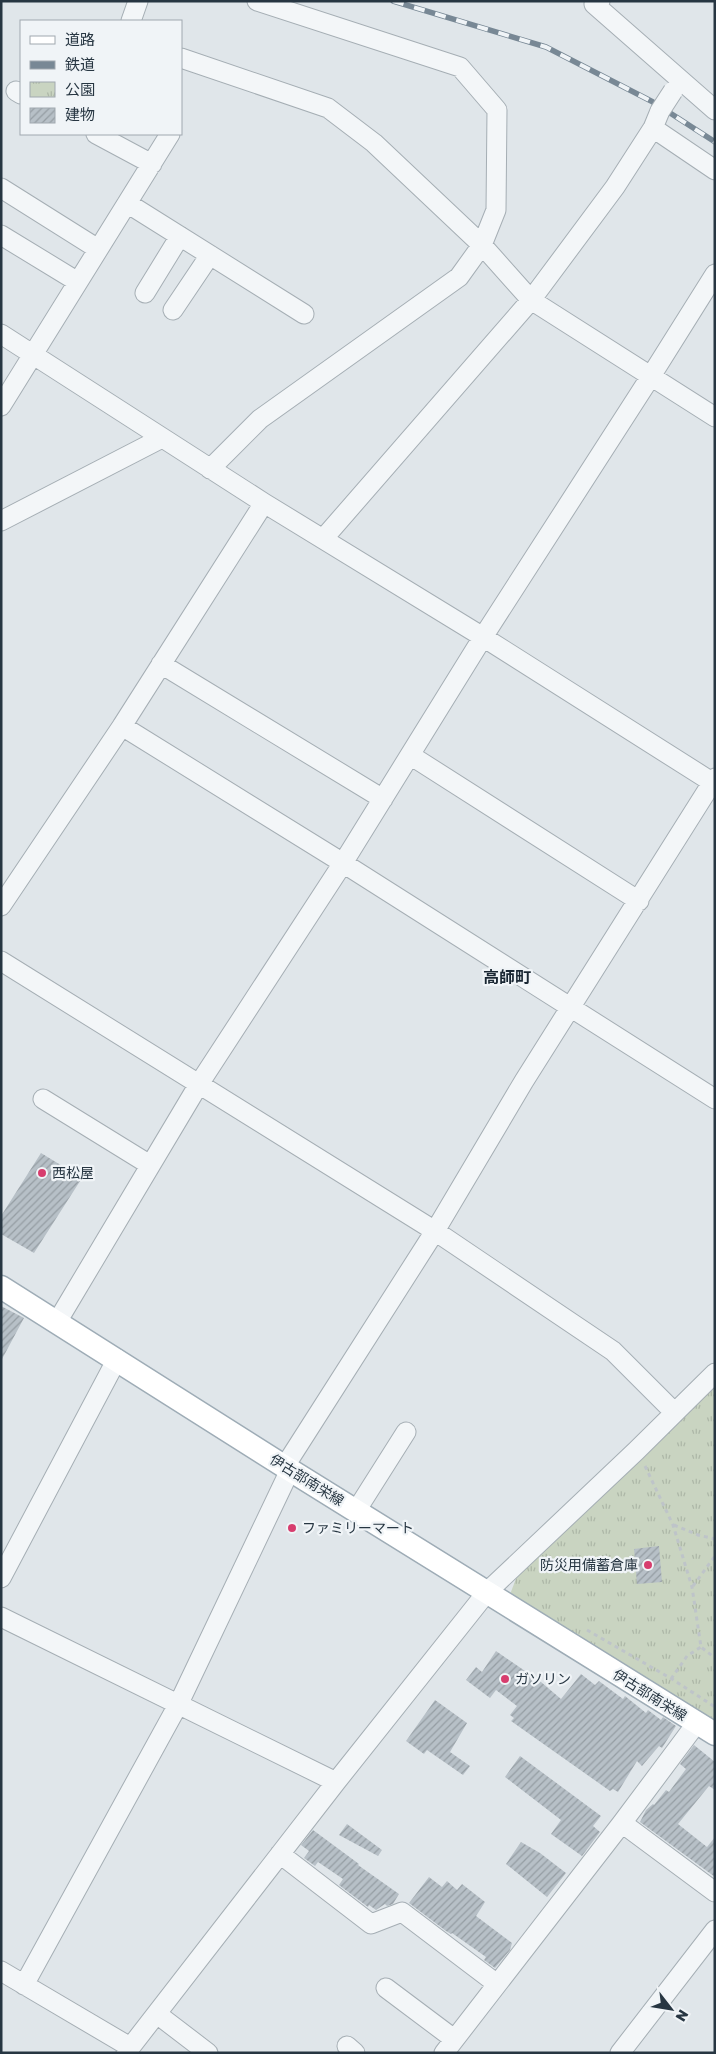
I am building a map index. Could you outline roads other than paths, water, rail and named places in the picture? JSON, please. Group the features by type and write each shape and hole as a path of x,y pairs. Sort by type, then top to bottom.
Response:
{"main road":[{"name":"伊古部南栄線","path":"1,1287 706,1729"}],"street":[{"path":"131,20 138,1"},
{"path":"210,468 260,419 459,277 482,245 496,210 496,110 460,67 257,1"},
{"path":"594,2 676,85 715,110"},
{"path":"182,58 328,108 374,143 482,245 531,300 715,417"},
{"path":"323,539 531,300 615,187 676,85"},
{"path":"656,120 715,170"},
{"path":"98,135 152,164"},
{"path":"1,406 169,135"},
{"path":"1,188 98,249"},
{"path":"127,203 304,314"},
{"path":"1,235 78,282"},
{"path":"145,293 180,236"},
{"path":"173,310 210,255"},
{"path":"57,1322 199,1084 343,863 483,637 715,274"},
{"path":"1,334 264,503 483,637 714,782 571,1008 287,1468 179,1703 24,1985"},
{"path":"1,521 162,438"},
{"path":"1,906 122,726 264,503"},
{"path":"161,664 383,799"},
{"path":"122,726 343,863 715,1099"},
{"path":"410,755 639,901"},
{"path":"1,962 435,1230 613,1351 674,1412"},
{"path":"43,1099 150,1165"},
{"path":"1,1578 117,1359"},
{"path":"1,1971 128,2050 336,1782 487,1592 636,1451 715,1373"},
{"path":"356,1511 406,1432"},
{"path":"1,1617 336,1782"},
{"path":"386,1988 449,2046 622,1823 706,1729"},
{"path":"622,1823 715,1892"},
{"path":"280,1854 371,1924 402,1912 497,1984"},
{"path":"620,2053 715,1930"},
{"path":"157,2014 208,2053"}],"railway":[{"path":"393,1 546,47 653,102 715,142"}],"place":[{"name":"西松屋","path":"42,1173"},
{"name":"ファミリーマート","path":"292,1528"},
{"name":"防災用備蓄倉庫","path":"648,1565"},
{"name":"ガソリン","path":"505,1679"}],"district":[{"name":"高師町","path":"507,977"}]}
